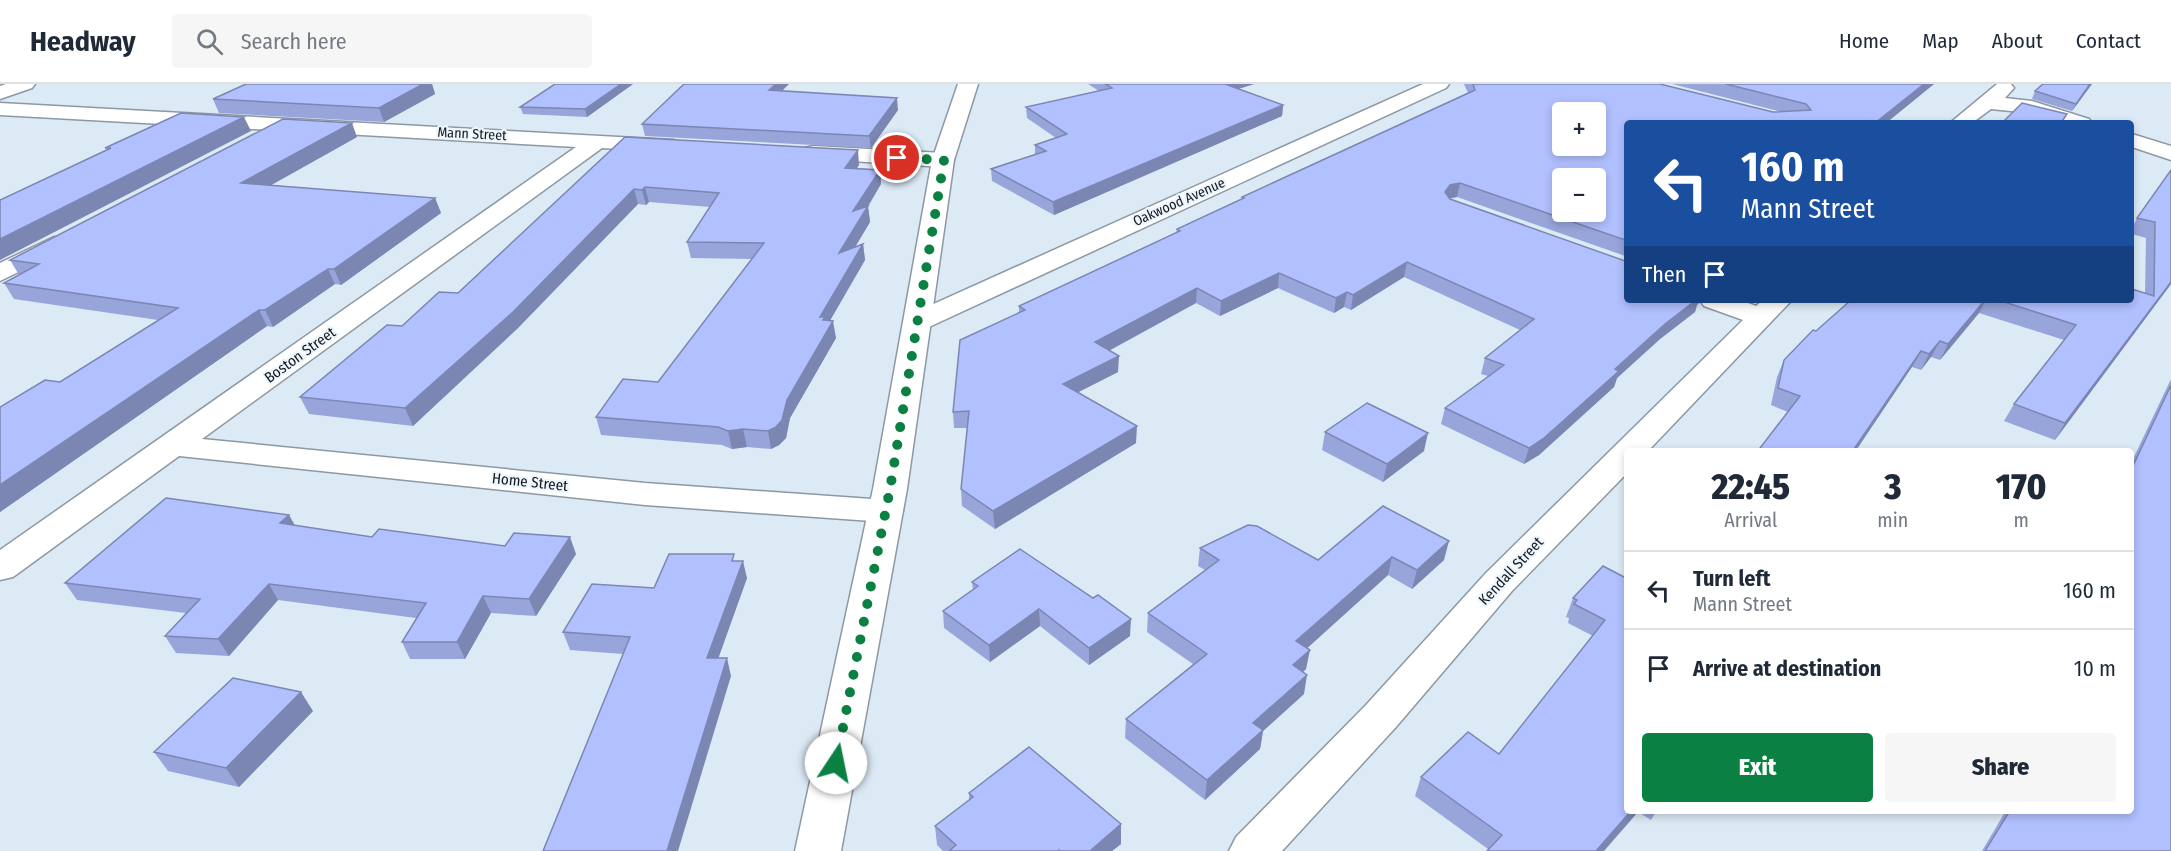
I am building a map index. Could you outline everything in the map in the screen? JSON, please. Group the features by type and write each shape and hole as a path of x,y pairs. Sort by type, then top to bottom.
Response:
{"street":[{"path":"0,93 26,84"},
{"path":"818,851 886,511 944,160 968,84"},
{"name":"Oakwood Avenue","path":"919,321 1439,84"},
{"path":"1991,103 2007,84"},
{"path":"1963,120 1972,110 1991,103 2032,107 2073,120"},
{"name":"Mann Street","path":"0,109 681,146"},
{"path":"243,146 284,124"},
{"name":"Boston Street","path":"0,568 174,446 598,141"},
{"path":"2134,141 2171,153"},
{"path":"789,152 944,160"},
{"path":"0,273 70,236"},
{"path":"1733,303 1770,309"},
{"name":"Kendall Street","path":"1632,448 1770,309"},
{"name":"Home Street","path":"174,446 645,494 886,511"},
{"name":"Kendall Street","path":"1252,851 1381,716 1499,582 1624,456"}],"building":[{"path":"246,84 423,84 379,108 213,99"},
{"path":"555,84 621,84 585,109 520,107"},
{"path":"684,84 776,84 769,90 897,98 869,136 642,124"},
{"path":"1105,84 1225,84 1283,105 1053,202 991,169 1046,151 1035,145 1067,134 1026,107 1112,88"},
{"path":"1473,84 1660,84 1773,112 1811,110 1806,104 1726,84 1924,84 1879,120 1624,120 1624,240 1573,222 1606,222 1606,168 1552,168 1552,215 1460,183 1450,185 1445,192 1450,199 1624,261 1624,303 1692,303 1615,369 1619,371 1544,438 1529,448 1445,408 1504,365 1485,358 1534,319 1407,262 1353,295 1347,292 1336,298 1279,273 1221,301 1197,288 1095,342 1119,356 1063,384 1137,426 993,511 961,489 969,411 953,412 960,340 1025,310 1019,306 1180,231 1177,229 1244,198 1242,197 1475,90"},
{"path":"2043,84 2090,84 2076,104 2035,91"},
{"path":"2022,103 2067,114 2063,120 2005,120"},
{"path":"181,113 244,117 0,239 0,200"},
{"path":"283,119 352,123 241,183 435,198 334,269 328,269 265,310 259,310 0,485 0,407 45,380 60,382 178,308 4,283 39,264 10,260"},
{"path":"625,137 858,150 845,168 880,170 853,211 868,206 839,253 863,244 820,317 825,317 823,320 833,321 787,400 782,420 776,427 768,431 743,429 728,431 718,427 596,417 623,379 658,382 764,243 687,242 719,193 645,187 642,190 634,189 513,312 405,408 300,397 387,325 402,326 439,292 458,293"},
{"path":"2171,170 2171,282 2065,423 2014,404 2076,325 2007,303 2134,303 2134,290 2154,296 2155,222 2137,218"},
{"path":"1848,303 1982,303 1948,344 1940,341 1929,354 1921,351 1855,448 1760,448 1800,396 1778,388 1784,360 1813,330 1816,331"},
{"path":"2171,385 2171,851 1985,851 2008,814 2134,814 2134,464"},
{"path":"1367,403 1428,433 1387,464 1325,432"},
{"path":"166,498 289,515 280,523 372,537 379,529 505,546 514,533 570,537 529,599 483,596 457,642 402,642 426,603 269,584 218,639 165,636 200,599 65,583"},
{"path":"1383,506 1449,541 1417,570 1392,557 1296,641 1310,650 1293,665 1307,675 1253,723 1263,730 1207,780 1126,719 1207,654 1148,613 1219,560 1200,548 1248,525 1257,526 1318,560"},
{"path":"1020,549 1093,598 1098,595 1131,619 1089,648 1039,609 989,645 943,611 978,586 972,582"},
{"path":"669,554 734,554 732,561 743,561 707,658 727,658 667,851 543,851 630,637 563,632 592,584 654,588"},
{"path":"1603,566 1624,577 1624,814 1628,814 1596,851 1487,851 1502,835 1421,777 1468,732 1499,754 1605,620 1574,604 1577,600 1573,598"},
{"path":"233,678 301,692 226,768 154,752"},
{"path":"1029,747 1121,824 1090,851 949,851 956,845 935,826 973,797 969,793"}],"route":[{"path":"836,763 890,489 944,160 897,158"}]}
